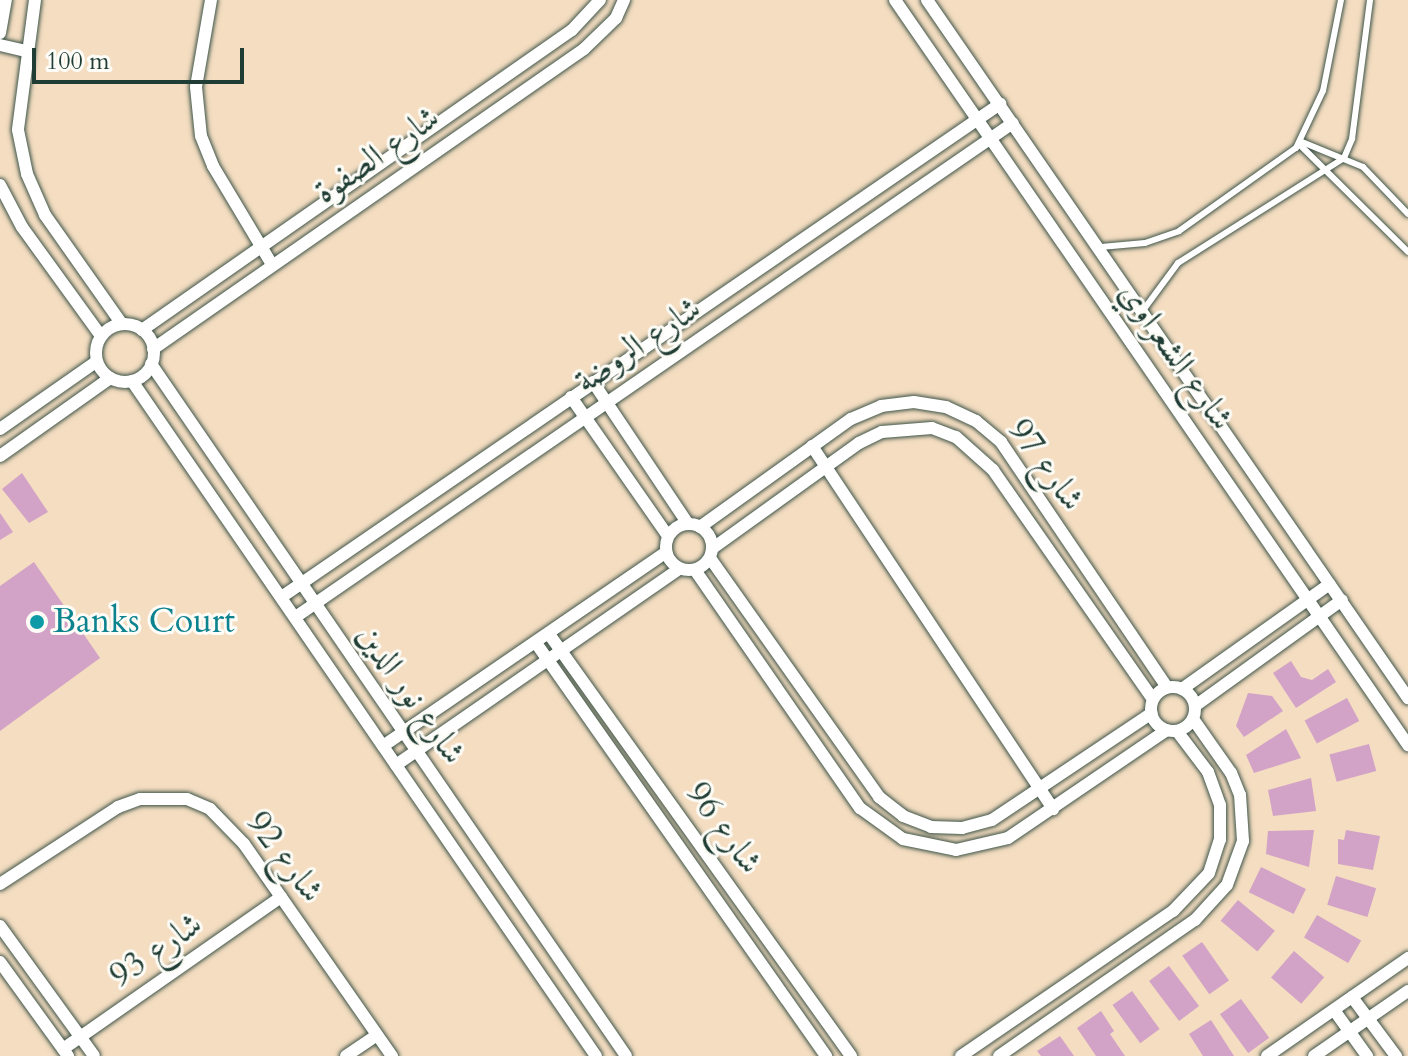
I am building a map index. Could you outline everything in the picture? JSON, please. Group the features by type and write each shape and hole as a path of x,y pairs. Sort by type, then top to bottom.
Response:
{"street":[{"path":"0,33 6,0"},
{"path":"0,456 110,378 132,381 151,364 153,349 142,330 122,324 45,215 27,174 18,130 35,0"},
{"path":"211,0 196,87 198,120 213,166 271,263"},
{"name":"شارع الصفوة","path":"142,330 259,245 572,30 600,0"},
{"name":"شارع الصفوة","path":"153,349 271,263 584,49 616,18 624,0"},
{"name":"شارع الشعراوي","path":"895,0 1408,745"},
{"name":"شارع الشعراوي","path":"927,0 1144,309 1408,698"},
{"path":"0,45 26,51"},
{"name":"شارع الروضة","path":"283,596 1000,104"},
{"name":"شارع الروضة","path":"297,616 1013,123"},
{"path":"0,185 22,227 101,336 97,361 0,429"},
{"path":"101,336 122,324"},
{"path":"97,361 110,378"},
{"name":"شارع نور الدين","path":"151,364 626,1056"},
{"name":"شارع نور الدين","path":"132,381 297,616 596,1056"},
{"path":"593,382 879,797 903,816 931,827 962,828 992,820 1041,791 1152,713"},
{"path":"571,397 668,536 666,552 679,569"},
{"name":"شارع 97","path":"694,525 851,419 881,406 914,402 946,407 976,421 1001,442 1167,687"},
{"name":"شارع 97","path":"711,553 826,466 882,432 907,427 932,428 977,451 1153,699"},
{"path":"812,446 1053,809"},
{"path":"668,536 694,525"},
{"path":"383,746 666,552"},
{"path":"695,570 711,553"},
{"path":"396,765 679,569 695,570"},
{"path":"695,570 860,808 880,826 916,843 956,850 1008,838 1053,809 1172,730 1342,600"},
{"path":"1152,713 1153,699 1167,687 1182,689 1330,584"},
{"name":"شارع 96","path":"549,634 851,1056"},
{"name":"شارع 96","path":"536,643 826,1056"},
{"path":"999,1056 1195,920 1227,885 1243,841 1240,795 1231,773 1182,689"},
{"path":"961,1056 1173,911 1209,873 1220,840 1220,805 1208,772 1172,730 1152,713"},
{"name":"شارع 92","path":"0,884 118,807 164,796 198,804 229,824 392,1056"},
{"name":"شارع 93","path":"65,1052 81,1037 281,897"},
{"path":"0,926 94,1056"},
{"path":"1267,1056 1408,958"},
{"path":"0,962 65,1052"},
{"path":"1314,1056 1408,991"},
{"path":"1352,997 1396,1056"},
{"path":"1334,1010 1367,1056"},
{"path":"346,1056 377,1035"}],"lane":[{"path":"1101,247 1145,243 1179,231 1301,144 1323,91 1341,0"},
{"path":"1144,309 1178,263 1344,158 1352,139 1370,0"},
{"path":"1301,144 1363,167 1408,214"},
{"path":"1301,144 1408,252"}],"building":[{"path":"22,473 48,512 29,523 2,489"},
{"path":"0,513 13,532 0,540"},
{"name":"Banks Court","path":"34,562 100,658 0,731 0,586"},
{"path":"1291,661 1301,677 1312,680 1328,669 1336,682 1296,708 1273,673"},
{"path":"1248,693 1272,696 1283,711 1244,737 1236,726"},
{"path":"1347,698 1359,721 1317,743 1305,721"},
{"path":"1286,729 1301,758 1254,773 1246,755"},
{"path":"1369,744 1376,771 1337,782 1329,755"},
{"path":"1311,778 1316,811 1273,816 1268,790"},
{"path":"1314,830 1309,867 1266,854 1268,831"},
{"path":"1346,830 1380,836 1373,870 1338,864 1338,839 1344,840"},
{"path":"1261,867 1306,889 1294,914 1249,892"},
{"path":"1336,876 1376,888 1367,917 1327,905"},
{"path":"1238,900 1275,931 1257,952 1221,921"},
{"path":"1317,915 1361,940 1348,963 1304,938"},
{"path":"1202,942 1229,981 1209,994 1182,956"},
{"path":"1294,951 1324,977 1301,1004 1271,977"},
{"path":"1169,966 1199,1006 1179,1021 1149,981"},
{"path":"1132,991 1160,1029 1140,1043 1113,1005"},
{"path":"1241,999 1269,1038 1248,1053 1220,1014"},
{"path":"1101,1011 1114,1031 1110,1034 1125,1056 1096,1056 1077,1028"},
{"path":"1211,1020 1234,1056 1203,1056 1189,1034"},
{"path":"1060,1036 1074,1056 1041,1056 1037,1051"}],"place":[{"name":"Banks Court","path":"37,622"}]}
